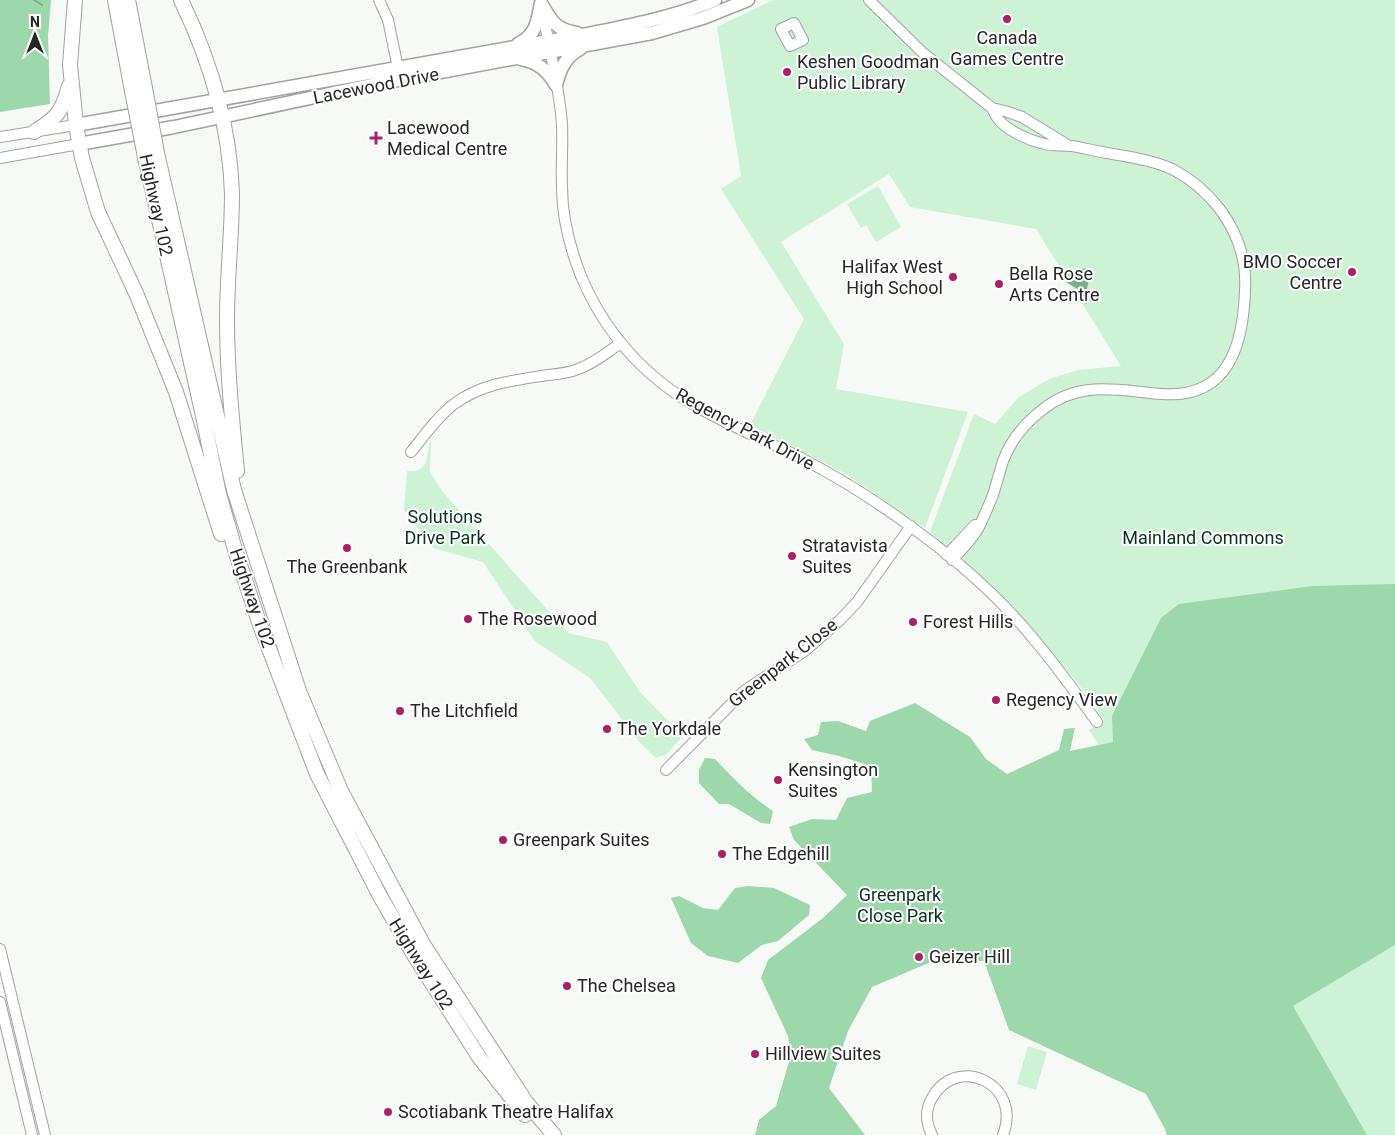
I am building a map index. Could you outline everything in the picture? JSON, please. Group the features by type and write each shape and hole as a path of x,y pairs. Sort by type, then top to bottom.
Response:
{"highway":[{"path":"75,0 70,66 71,81 79,144 98,212 136,293 176,392 206,490 247,612 317,774"},
{"name":"Highway 102","path":"115,0 139,89"},
{"name":"Highway 102","path":"128,0 139,89 151,155 219,494 260,625 317,774 380,896 414,955 479,1057 542,1135"},
{"path":"181,0 207,61 222,117 230,164 232,192 227,319 230,403 238,479 249,525 299,691"},
{"path":"34,132 57,115 65,103 71,81"},
{"name":"Highway 102","path":"151,155 234,490 299,691 341,791 423,944 526,1102 554,1135"}],"main road":[{"name":"Lacewood Drive","path":"79,144 222,117 399,74 549,46 588,34 668,16 715,0"},
{"name":"Lacewood Drive","path":"549,46 584,46 652,33 704,18 748,0"},
{"path":"541,2 549,18 560,28 588,34"},
{"path":"541,2 537,22 532,33 513,52 545,69 556,85"},
{"path":"556,85 566,59 584,46"},
{"name":"Lacewood Drive","path":"76,125 218,100 399,74"}],"street":[{"path":"378,0 388,20 399,74"},
{"path":"869,0 923,53 992,108 998,119 1025,138 1042,143 1151,161 1191,180 1216,204 1228,220 1241,249 1244,264 1246,278 1244,311 1239,338 1223,373 1204,387 1192,392 1163,394 1100,388 1067,395 1052,402 1026,424 1012,443 1004,460 990,504 975,533 950,557"},
{"name":"Regency Park Drive","path":"541,2 556,85 562,139 562,188 568,236 590,297 621,343 650,374 677,394 699,408 804,460 852,487 911,526 950,557 989,591 1031,636 1097,722"},
{"path":"992,108 1022,117 1069,146"},
{"name":"Lacewood Drive","path":"0,137 76,125"},
{"name":"Lacewood Drive","path":"0,158 79,144"},
{"path":"410,452 454,404 476,392 503,382 578,369 590,364 621,343"},
{"name":"Greenpark Close","path":"666,770 744,691 806,650 840,620 857,602 911,526"},
{"path":"0,949 4,984 45,1135"},
{"path":"0,1002 32,1135"},
{"path":"932,1135 927,1115 929,1103 936,1091 952,1080 971,1076 984,1080 995,1087 1003,1098 1007,1111 1007,1125 1003,1135"}],"green space":[{"path":"0,0 51,0 48,35 50,104 0,112"},
{"name":"Mainland Commons","path":"773,0 1395,0 1395,808 1201,904 1089,730 1104,720 1088,696 1017,611 930,532 974,414 995,424 1019,397 1049,379 1078,370 1121,366 1036,229 910,207 889,174 781,242 844,344 836,389 968,412 925,528 844,473 750,425 804,319 721,189 741,176 717,27"},
{"path":"878,186 901,227 876,242 866,225 861,228 847,204"},
{"name":"Solutions Drive Park","path":"431,440 430,472 442,491 568,633 607,642 640,692 683,736 667,754 656,758 642,745 590,678 535,641 483,562 433,548 404,510 407,471 421,469 426,461"},
{"name":"Greenpark Close Park","path":"1395,584 1395,945 1293,1006 1367,1135 1167,1135 1146,1094 1009,1030 984,961 931,962 872,987 848,1031 829,1088 865,1135 755,1135 759,1120 776,1106 791,1055 788,1036 761,978 768,960 823,918 847,895 794,840 789,827 812,819 836,820 847,798 872,792 871,766 812,750 804,739 818,735 821,722 838,721 866,731 870,721 915,703 970,737 986,759 1007,774 1059,750 1064,729 1075,728 1070,751 1113,742 1112,716 1161,618 1179,604 1313,586"},
{"path":"705,758 715,759 735,780 773,811 770,824 761,823 729,804 719,804 699,783 699,770"},
{"path":"748,886 774,888 810,905 809,915 778,941 762,945 738,963 708,956 691,943 671,898 679,896 703,908 718,910 735,888"},
{"path":"1395,945 1395,1135 1367,1135 1292,1006"},
{"path":"1028,1046 1047,1052 1036,1090 1017,1084"}],"shaded area":[{"path":"1087,268 1090,275 1086,293 1091,297 1091,302 1087,298 1087,304 1082,301 1083,292 1063,278 1065,272"}],"waterway":[{"path":"34,0 42,5"}],"place":[{"name":"Canada Games Centre","path":"1007,19"},
{"name":"Keshen Goodman Public Library","path":"787,72"},
{"name":"Lacewood Medical Centre","path":"376,138"},
{"name":"BMO Soccer Centre","path":"1352,272"},
{"name":"Halifax West High School","path":"953,277"},
{"name":"Bella Rose Arts Centre","path":"999,284"},
{"name":"The Greenbank","path":"347,548"},
{"name":"Stratavista Suites","path":"792,556"},
{"name":"The Rosewood","path":"468,619"},
{"name":"Forest Hills","path":"913,622"},
{"name":"Regency View","path":"996,700"},
{"name":"The Litchfield","path":"400,711"},
{"name":"The Yorkdale","path":"607,729"},
{"name":"Kensington Suites","path":"778,780"},
{"name":"Greenpark Suites","path":"503,840"},
{"name":"The Edgehill","path":"722,854"},
{"name":"Geizer Hill","path":"919,957"},
{"name":"The Chelsea","path":"567,986"},
{"name":"Hillview Suites","path":"755,1054"},
{"name":"Scotiabank Theatre Halifax","path":"388,1112"}]}
